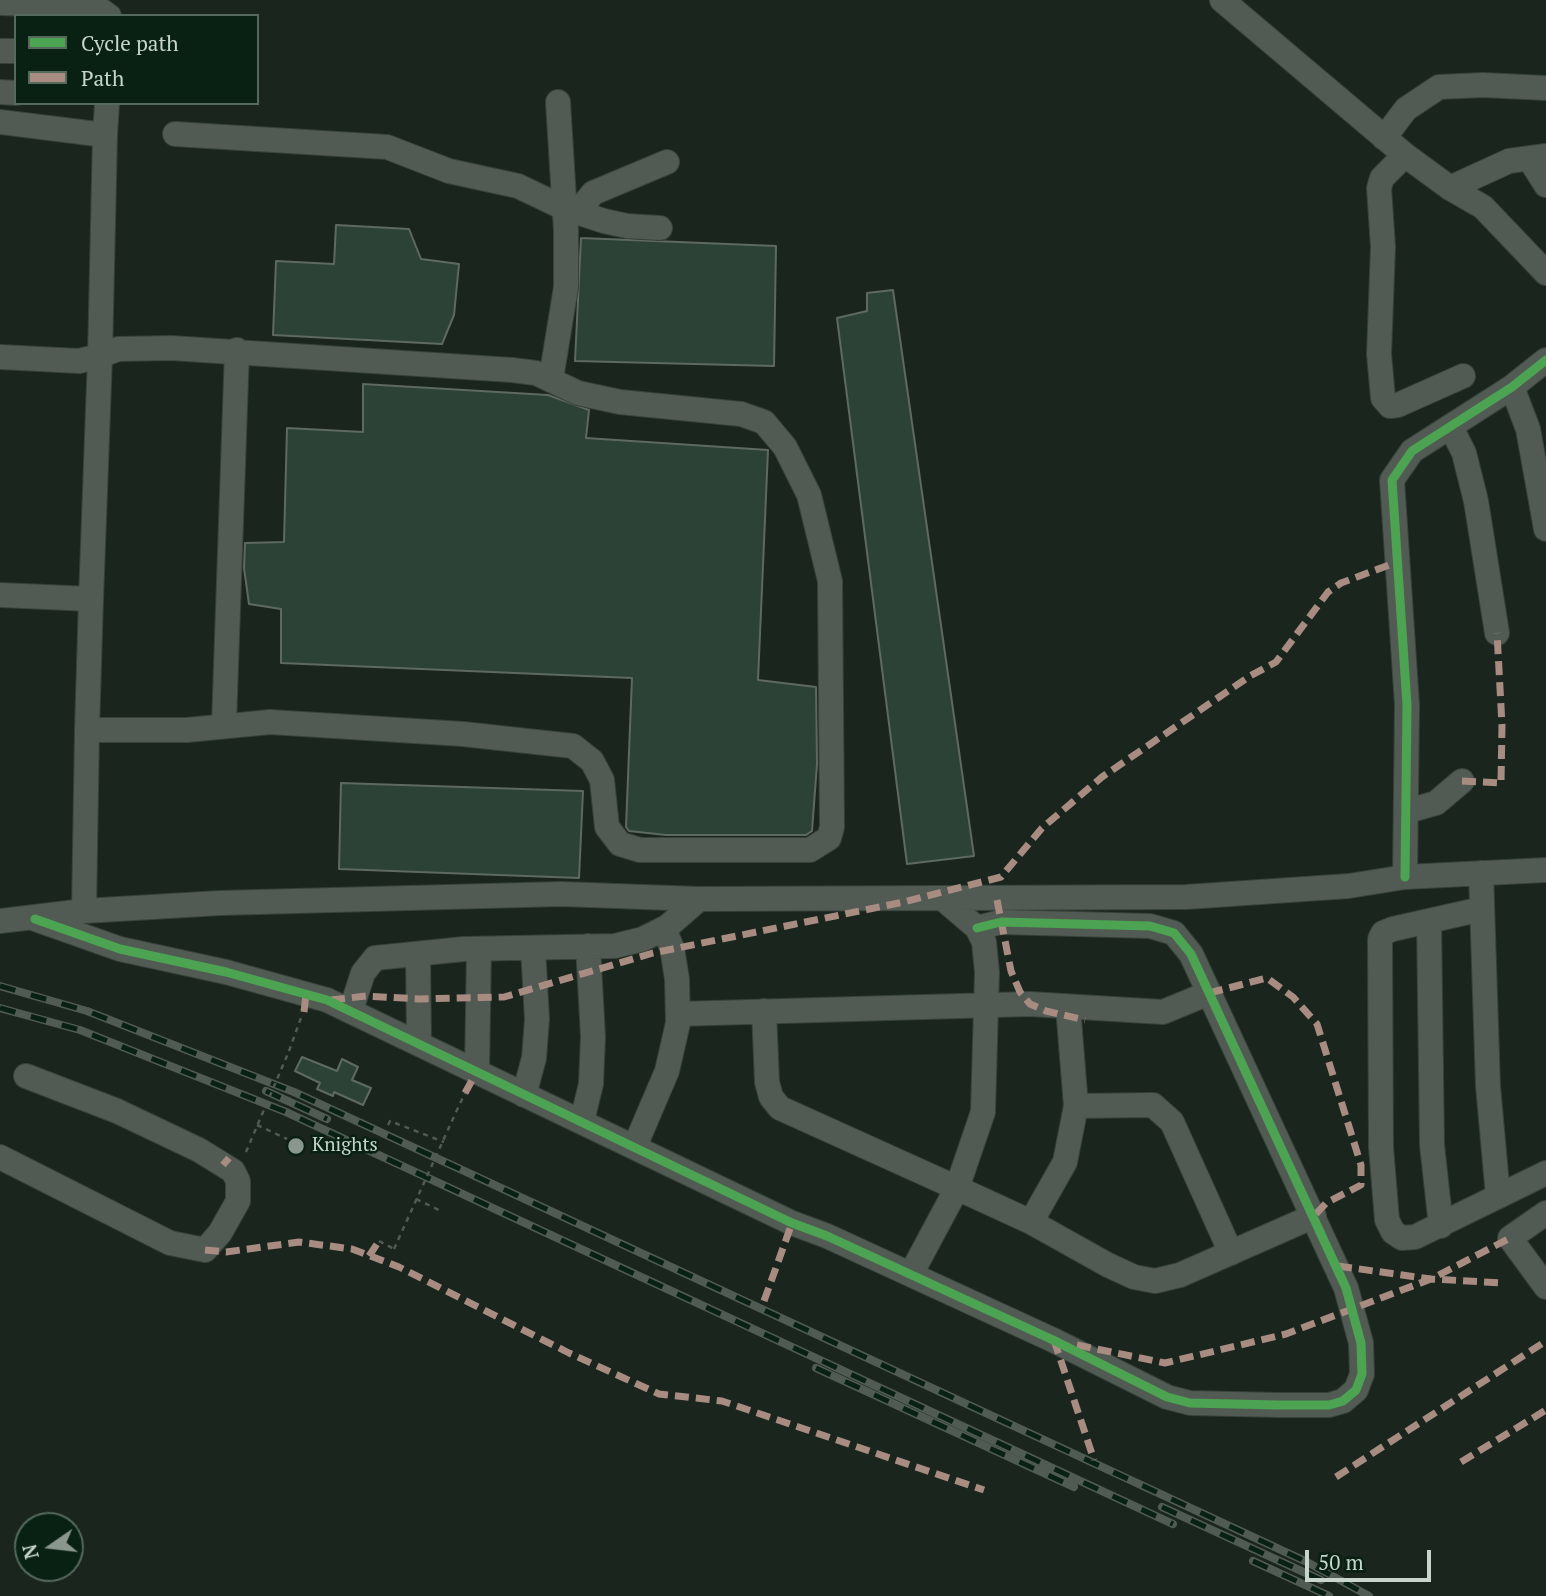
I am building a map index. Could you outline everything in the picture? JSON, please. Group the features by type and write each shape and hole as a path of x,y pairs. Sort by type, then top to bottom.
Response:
{"street":[{"path":"1222,0 1405,155 1450,188 1483,207 1546,273"},
{"path":"0,3 95,6 106,14"},
{"path":"1384,138 1406,109 1439,87 1516,85 1546,88"},
{"path":"551,379 566,287 571,210 558,102"},
{"path":"84,911 87,730 107,105"},
{"path":"0,122 105,135"},
{"path":"175,134 387,148 449,171 518,186 571,210 627,226 660,228"},
{"path":"1405,155 1382,178 1379,188 1383,247 1379,354 1383,398 1391,406 1398,405 1463,376"},
{"path":"1450,188 1509,161 1537,157 1546,185"},
{"path":"571,210 593,193 667,162"},
{"path":"0,357 79,361 118,349 237,350 512,370 536,373 578,393 620,402 741,414 764,422 785,447 808,495 830,580 832,827 829,838 810,850 640,850 620,844 607,827 602,780 592,761 573,746 449,733 270,722 224,724 187,730 87,730"},
{"path":"224,724 237,350"},
{"path":"1405,877 1408,811 1407,705 1392,480 1412,451 1511,387 1546,360"},
{"path":"1511,387 1517,395 1528,429 1546,529"},
{"path":"1451,427 1464,453 1476,501 1497,633"},
{"path":"0,595 91,599"},
{"path":"1408,811 1436,803 1462,781"},
{"path":"0,921 35,919 84,911 220,903 561,894 699,900 1185,897 1349,886 1405,877 1546,870"},
{"path":"1481,873 1488,1086 1498,1195"},
{"path":"911,1274 957,1188 975,1142 983,1112 985,952 977,928 942,898"},
{"path":"351,1010 363,973 375,958 479,949 615,946 643,939 664,929 699,900"},
{"path":"1482,909 1393,929 1383,933 1380,939 1381,1147 1387,1220 1393,1232 1402,1238 1415,1237 1546,1173"},
{"path":"35,919 120,949 281,986 351,1010 792,1223 1054,1339 1167,1397 1190,1403 1329,1405 1343,1401 1356,1390 1362,1374 1361,1343 1346,1288 1191,954 1174,933 1150,926 1001,922 977,928"},
{"path":"1429,921 1432,1145 1441,1226"},
{"path":"635,1146 667,1071 678,1014 672,948 664,929"},
{"path":"582,1121 591,1084 593,1037 589,946"},
{"path":"524,1095 534,1058 537,1019 533,948"},
{"path":"477,1071 479,949"},
{"path":"418,954 419,1043"},
{"path":"678,1014 986,1004 1163,1012 1209,993"},
{"path":"1031,1222 1065,1162 1076,1105 1068,1007"},
{"path":"764,1011 767,1082 771,1097 780,1108 1031,1222 1134,1277 1155,1281 1180,1275 1284,1226 1314,1216"},
{"path":"0,1157 170,1243 205,1250 220,1233 238,1201 238,1181 233,1171 199,1150 117,1111 26,1076"},
{"path":"1076,1105 1153,1105 1162,1111 1172,1122 1231,1253"},
{"path":"1546,1213 1510,1238 1546,1287"}],"path":[{"path":"246,1152 304,1012"},
{"path":"379,1241 394,1249 465,1093"},
{"path":"389,1123 444,1142"},
{"path":"257,1125 286,1139"},
{"path":"416,1199 439,1210"}],"building":[{"path":"336,225 409,229 421,259 459,264 454,315 442,344 273,335 276,261 334,264"},
{"path":"581,238 776,246 774,366 575,361"},
{"path":"893,290 974,856 907,864 837,318 867,311 867,293"},
{"path":"363,384 548,395 589,410 586,438 768,450 758,680 816,687 817,764 812,831 806,835 666,835 629,831 626,827 632,678 281,663 281,609 249,604 244,568 245,543 284,542 287,428 363,432"},
{"path":"341,783 583,791 579,878 339,869"},
{"path":"302,1057 337,1071 342,1059 358,1067 352,1080 371,1088 363,1105 334,1092 333,1096 317,1089 320,1083 295,1071"}],"railway":[{"path":"0,986 87,1011 294,1092 1307,1562 1369,1596"},
{"path":"0,1008 80,1030 286,1112 1173,1524"},
{"path":"266,1091 327,1119"},
{"path":"816,1368 1074,1487"},
{"path":"1162,1507 1321,1580"},
{"path":"1253,1561 1329,1596"}],"marked path":[{"path":"331,1000 366,996 419,999 504,997 653,953 904,902 1001,877 1042,828 1102,777 1250,676 1276,662 1328,592 1341,583 1397,562"},
{"path":"1462,781 1501,783 1502,725 1497,633"},
{"path":"997,900 1011,971 1020,992 1030,1004 1046,1011 1085,1020"},
{"path":"1209,993 1267,978 1293,997 1317,1024 1361,1165 1361,1185 1326,1203 1314,1216"},
{"path":"304,1012 306,994"},
{"path":"465,1093 477,1071"},
{"path":"223,1165 229,1158"},
{"path":"764,1301 792,1223"},
{"path":"1077,1345 1165,1363 1286,1334 1431,1279 1510,1238"},
{"path":"369,1256 379,1241"},
{"path":"205,1250 226,1252 299,1242 352,1249 399,1267 569,1353 659,1394 722,1401 984,1490"},
{"path":"1338,1266 1431,1279 1504,1283"},
{"path":"1054,1340 1094,1460"},
{"path":"1336,1477 1546,1341"},
{"path":"1461,1462 1546,1410"}],"cycle path":[{"path":"1405,877 1407,705 1392,480 1412,451 1512,387 1546,360"},
{"path":"35,919 120,949 226,972 327,1000 792,1223 827,1236 1053,1340 1167,1397 1190,1403 1329,1405 1343,1401 1356,1390 1362,1374 1361,1343 1346,1288 1191,954 1174,933 1150,926 1001,922 977,928"}],"place":[{"name":"Knights","path":"296,1146"}]}
